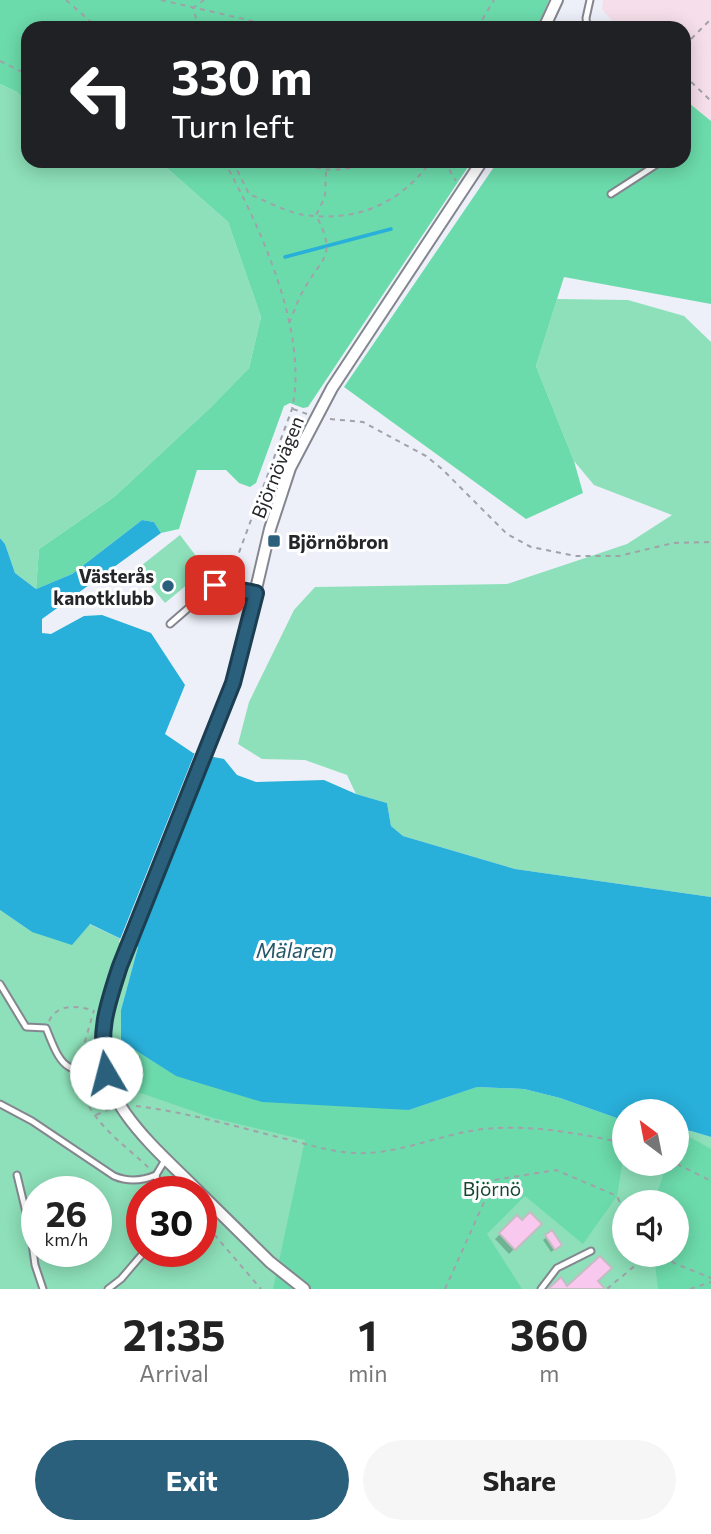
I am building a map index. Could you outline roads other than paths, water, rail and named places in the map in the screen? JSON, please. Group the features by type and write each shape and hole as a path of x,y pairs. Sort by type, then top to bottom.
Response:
{"street":[{"path":"547,21 556,0"},
{"name":"Björnövägen","path":"182,1176 119,1105 106,1073 101,1040 106,1010 127,950 233,683 270,529 290,468 316,416 360,344 478,168"},
{"name":"Björnövägen","path":"217,1210 270,1262 304,1289"}],"lane":[{"path":"586,21 590,0"},
{"path":"611,194 651,168"},
{"path":"170,624 215,585 256,593"},
{"path":"0,984 26,1027 46,1028 55,1052 68,1068 82,1073 106,1073"},
{"path":"0,1104 32,1121 122,1180 138,1181 156,1175 165,1160"},
{"path":"17,1175 35,1265 43,1289"},
{"path":"541,1289 557,1268 591,1251"},
{"path":"108,1289 131,1267"}],"water":[{"name":"Mälaren","path":"142,520 154,522 161,533 42,619 42,633 51,634 84,616 102,615 151,633 185,685 165,734 193,753 224,759 237,775 256,782 324,780 356,794 387,803 391,826 403,836 515,869 711,897 711,1137 690,1131 690,1099 612,1099 612,1116 560,1098 524,1089 477,1087 409,1110 262,1102 176,1076 121,1041 121,1010 138,947 90,924 72,945 32,932 0,910 0,538 5,544 15,573 36,589 72,574"}],"waterway":[{"path":"285,257 391,229"}],"place":[{"name":"Björnöbron","path":"274,541"},
{"name":"Västerås kanotklubb","path":"168,586"}],"park label":[{"name":"Björnö","path":"492,1188"}]}
